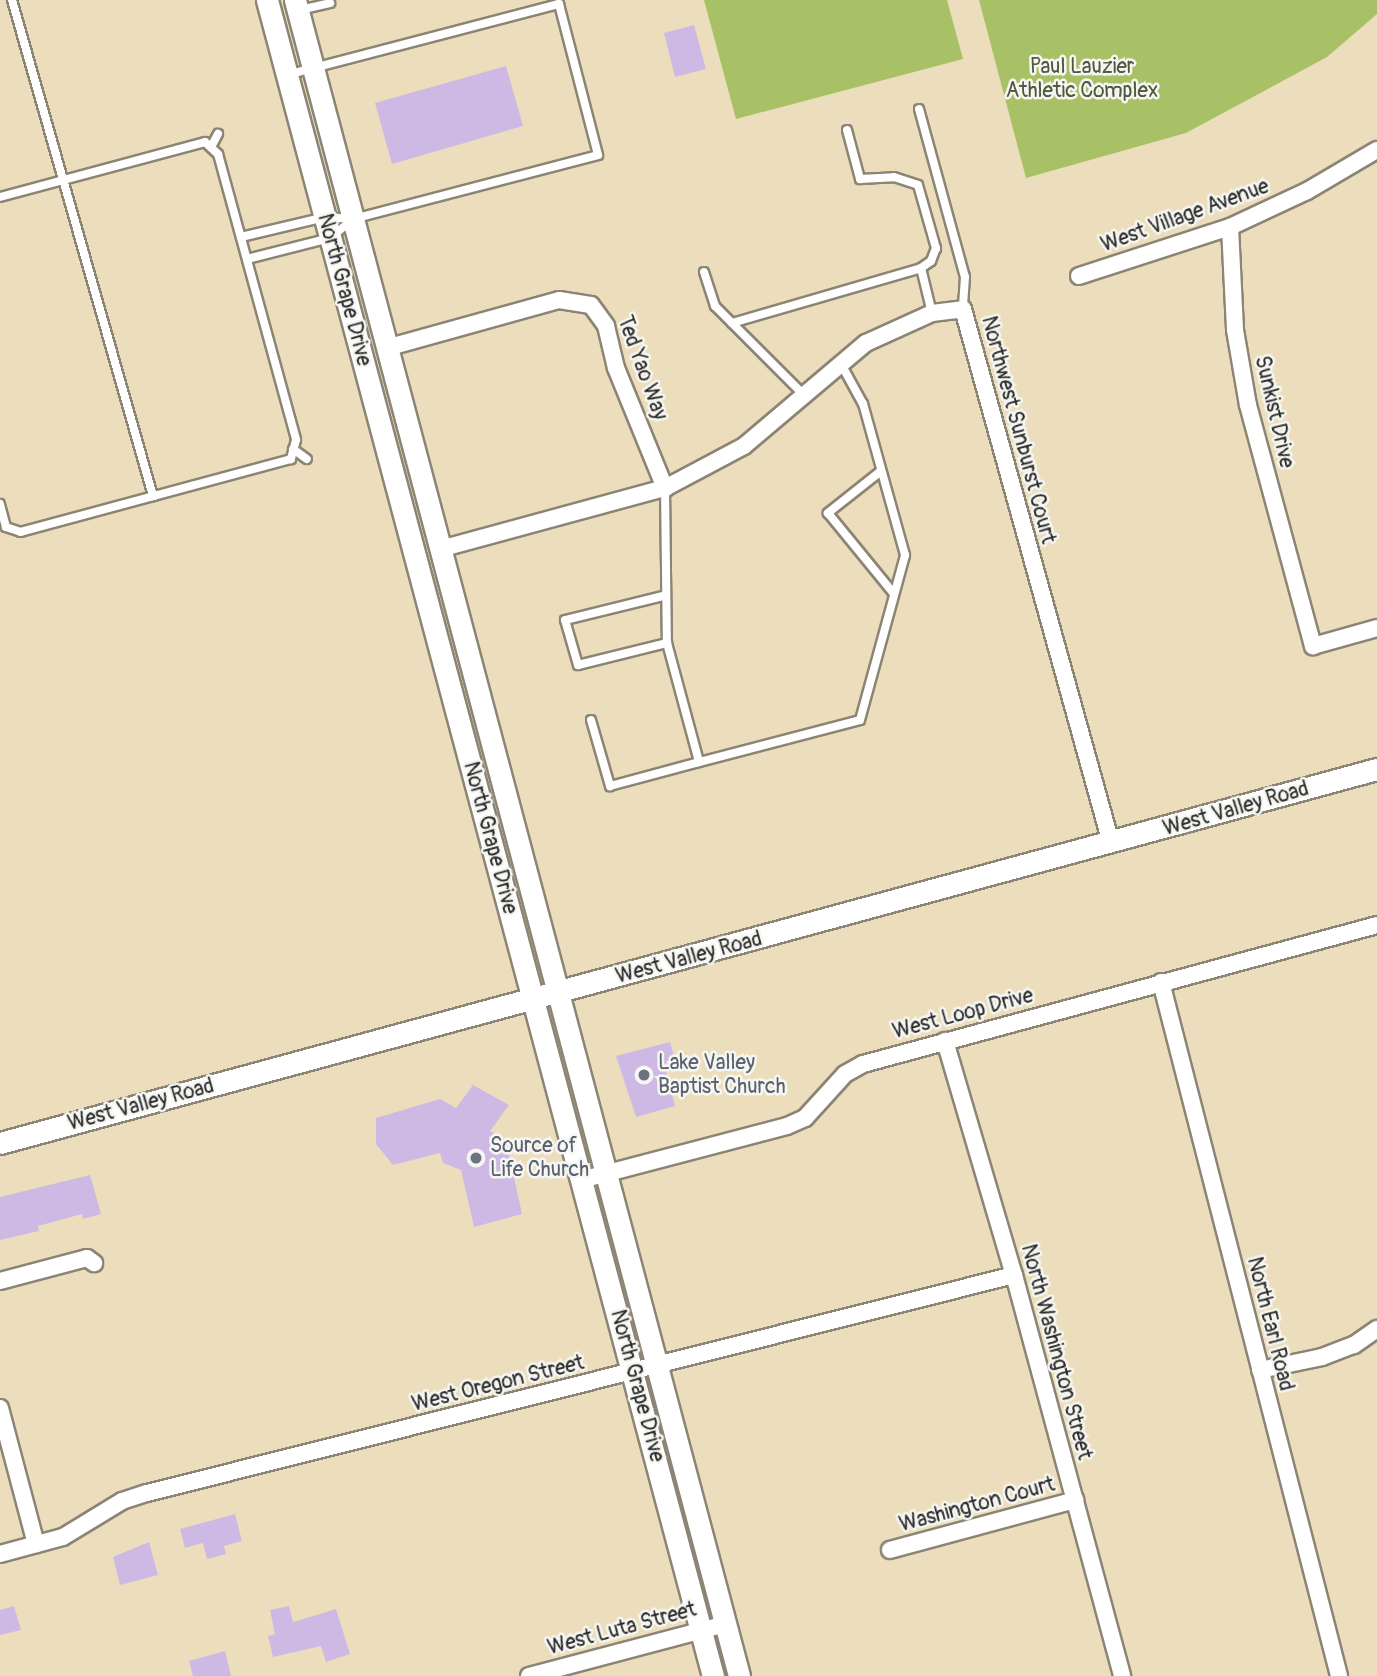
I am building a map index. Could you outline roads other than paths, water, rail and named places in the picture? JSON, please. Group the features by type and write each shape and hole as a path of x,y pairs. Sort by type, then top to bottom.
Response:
{"main road":[{"name":"North Grape Drive","path":"267,0 713,1676"},
{"name":"North Grape Drive","path":"296,5 740,1676"},
{"name":"West Valley Road","path":"0,1143 1111,844 1377,769"}],"street":[{"name":"West Village Avenue","path":"1079,276 1230,227 1307,191 1377,150"},
{"name":"Sunkist Drive","path":"1230,227 1236,330 1248,405 1311,650 1377,628"},
{"name":"Ted Yao Way","path":"386,348 559,300 585,297 601,314 616,368 665,488"},
{"name":"Northwest Sunburst Court","path":"440,549 665,488 744,446 841,364 886,332 932,313 963,309 1111,844"},
{"name":"West Loop Drive","path":"581,1180 787,1126 805,1118 845,1074 863,1064 1377,925"},
{"name":"North Earl Road","path":"1161,982 1339,1676"},
{"name":"North Washington Street","path":"945,1041 1014,1275 1122,1676"},
{"path":"0,1281 87,1258 94,1263"},
{"name":"West Oregon Street","path":"0,1554 63,1537 122,1501 147,1493 1014,1275"},
{"path":"1260,1370 1333,1353 1377,1329"},
{"path":"0,1408 36,1544"},
{"name":"Washington Court","path":"890,1550 1075,1500"},
{"name":"West Luta Street","path":"528,1676 726,1624"}],"lane":[{"path":"0,3 11,0 153,496"},
{"path":"296,5 330,3"},
{"path":"241,237 325,217 353,219 598,155 559,4 287,75"},
{"path":"919,109 965,277 963,309"},
{"path":"732,323 921,268 931,261 936,248 918,185 894,177 860,178 847,130"},
{"path":"211,147 218,134"},
{"path":"0,197 205,142 218,154 296,440 291,459 21,532 6,527 0,504"},
{"path":"247,259 330,238 353,219"},
{"path":"921,268 932,313"},
{"path":"704,272 715,306 805,396"},
{"path":"591,720 610,786 860,720 905,555 863,404 841,364"},
{"path":"293,449 307,459"},
{"path":"881,471 828,513 894,594"},
{"path":"665,488 663,596 667,643 699,762"},
{"path":"663,596 565,620 578,665 667,643"}],"place":[{"name":"Lake Valley Baptist Church","path":"644,1075"},
{"name":"Source of Life Church","path":"476,1158"}],"park label":[{"name":"Paul Lauzier Athletic Complex","path":"1082,79"}]}
